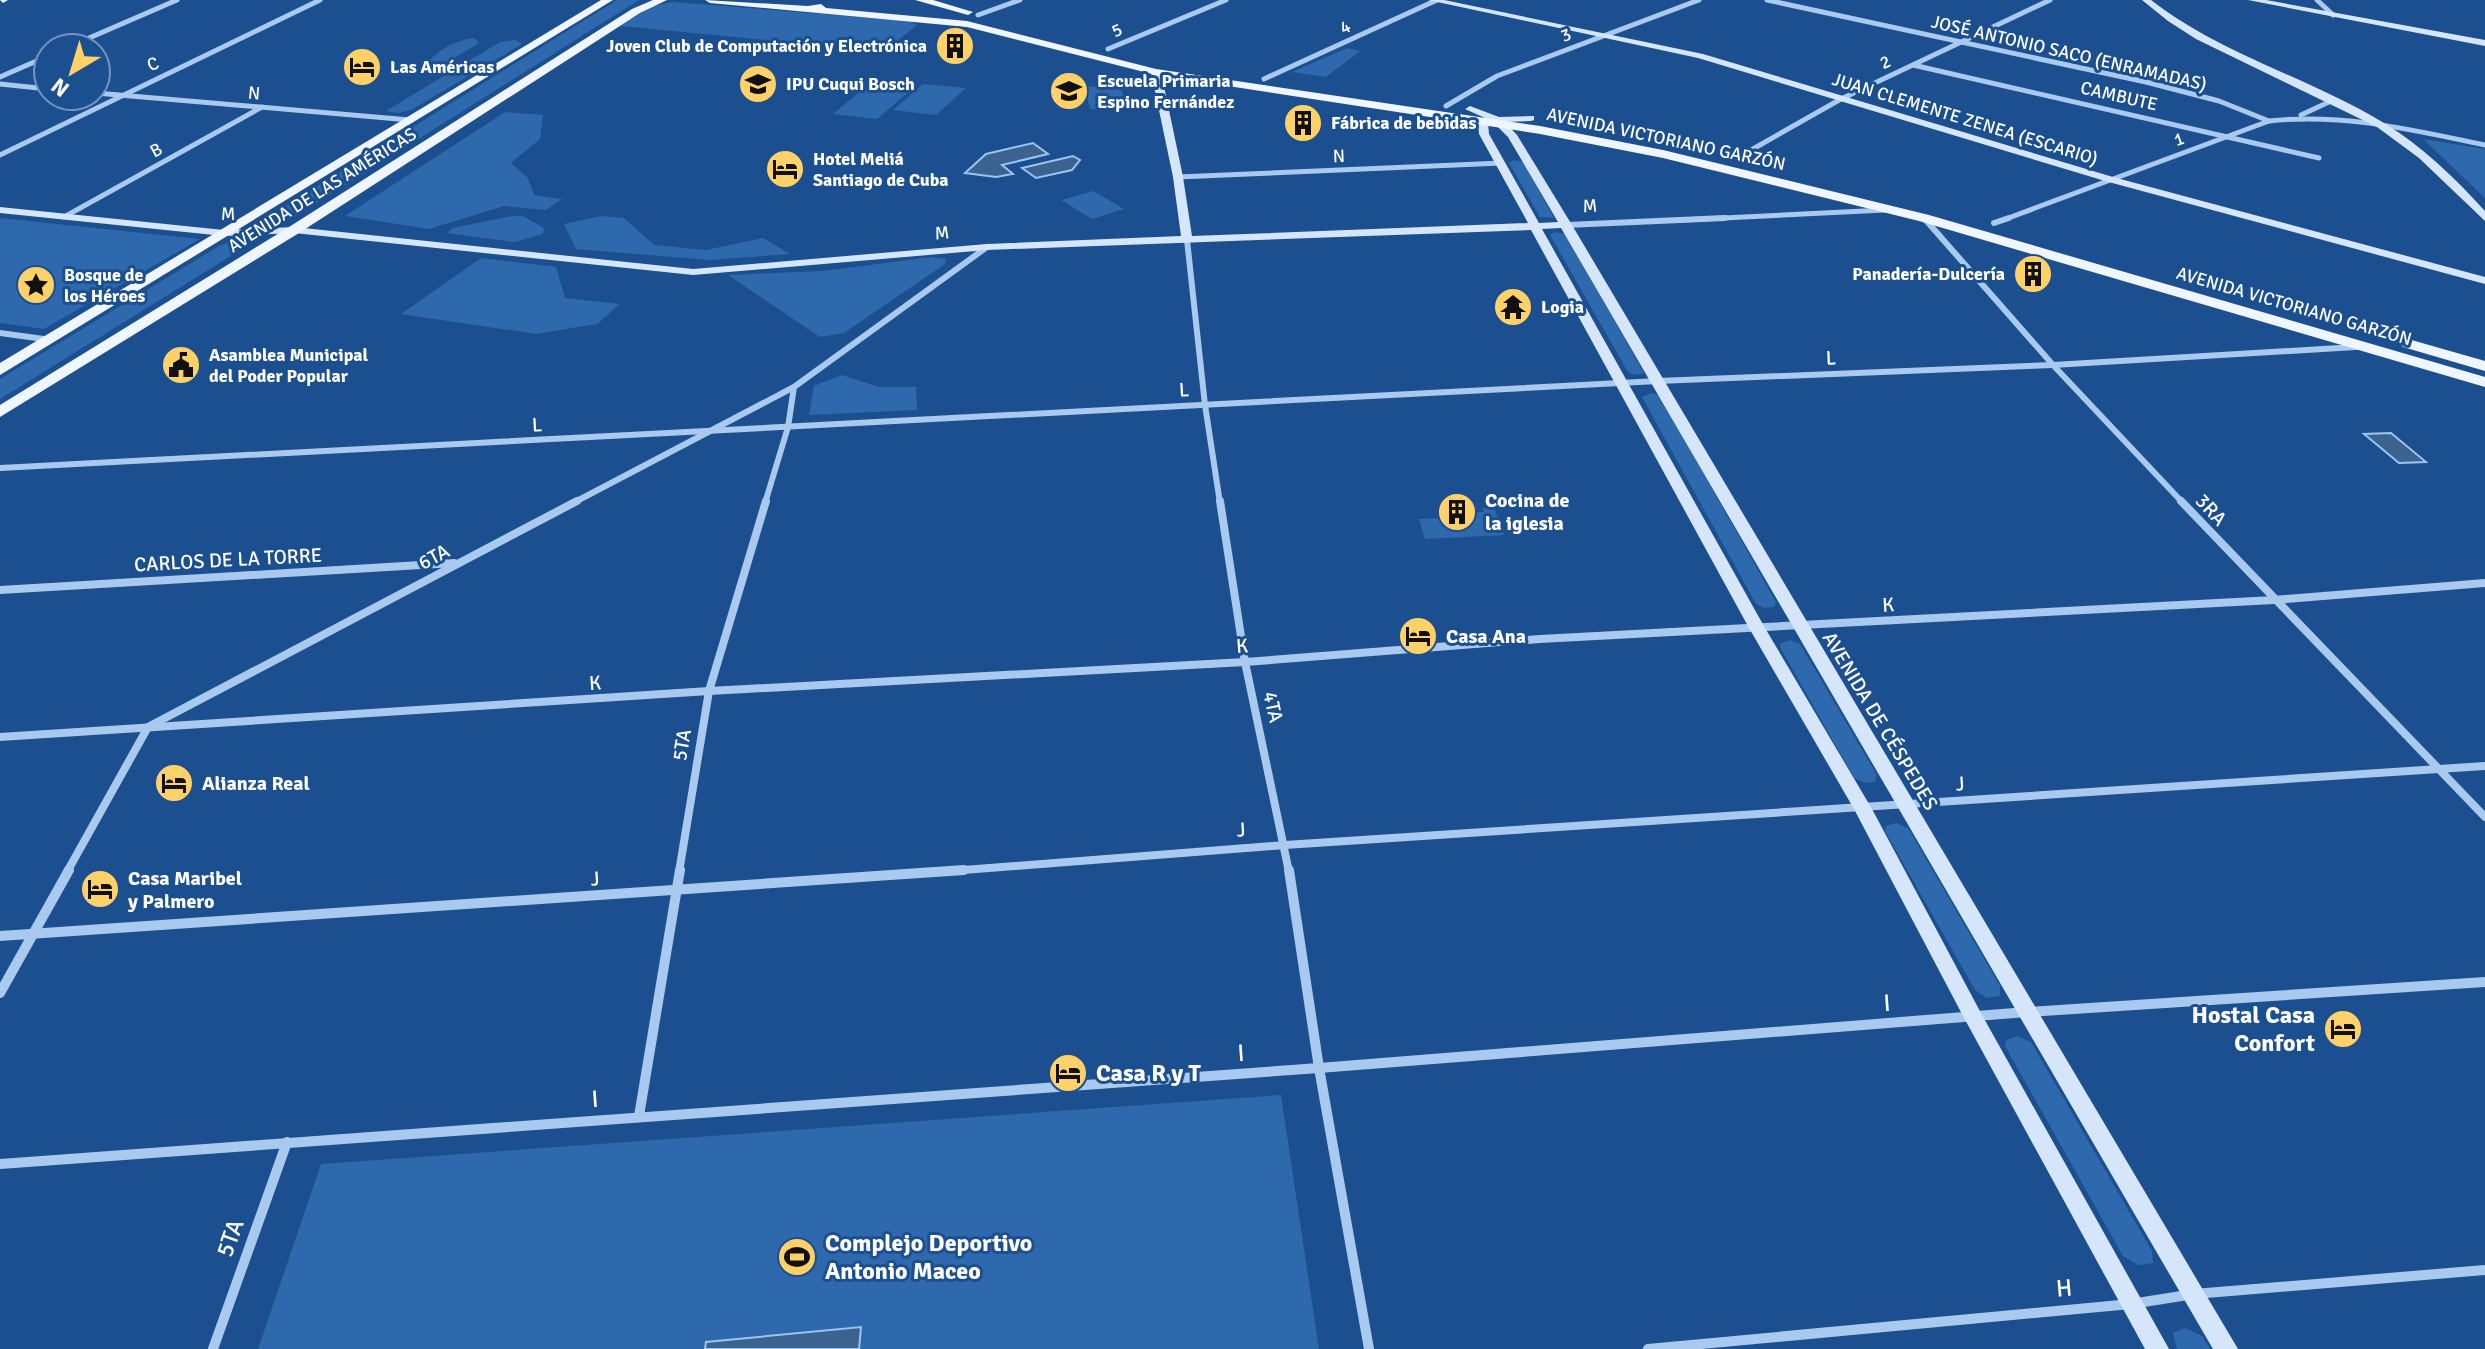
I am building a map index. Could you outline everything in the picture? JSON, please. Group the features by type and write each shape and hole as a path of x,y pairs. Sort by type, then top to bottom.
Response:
{"main road":[{"name":"AVENIDA DE LAS AMÉRICAS","path":"0,370 608,0"},
{"name":"AVENIDA DE LAS AMÉRICAS","path":"0,412 294,230 636,11 662,0"},
{"name":"AVENIDA VICTORIANO GARZÓN","path":"710,0 823,10 908,4 978,15 1108,49 1264,79 1531,118 1737,158 1994,223 2485,366"},
{"path":"808,9 847,0"},
{"name":"JUAN CLEMENTE ZENEA (ESCARIO)","path":"1435,0 1700,56 2109,179 2485,281"},
{"path":"2146,0 2160,12 2230,52 2380,125 2455,183 2485,218"},
{"path":"2252,0 2485,43"},
{"name":"AVENIDA VICTORIANO GARZÓN","path":"823,10 880,2"},
{"name":"AVENIDA VICTORIANO GARZÓN","path":"908,4 977,26 1156,72 1663,154 1924,218 2485,382"},
{"name":"4TA","path":"1156,72 1178,177 1187,240"},
{"path":"1470,109 1492,125 1502,163 1757,628 1863,809 2157,1349"},
{"path":"1492,125 1531,118"},
{"name":"AVENIDA DE CÉSPEDES","path":"1492,125 1567,225 1798,625 2226,1349"},
{"name":"M","path":"0,210 224,233 294,230 693,272 987,247 1567,225"},
{"path":"2369,346 2406,352 2485,376"}],"street":[{"path":"103,32 177,0"},
{"name":"C","path":"0,155 320,0"},
{"path":"978,15 1020,0"},
{"name":"5","path":"1108,49 1226,0"},
{"name":"4","path":"1264,79 1435,0"},
{"name":"3","path":"1446,106 1497,76 1699,0"},
{"name":"JOSÉ ANTONIO SACO (ENRAMADAS)","path":"1767,0 2161,86 2219,101 2269,121"},
{"name":"2","path":"1737,158 1841,99 2050,0"},
{"path":"2317,0 2333,15"},
{"path":"0,77 32,63"},
{"name":"CAMBUTE","path":"1913,65 2319,158"},
{"path":"0,84 32,87"},
{"name":"N","path":"112,94 410,120"},
{"path":"2301,116 2331,101"},
{"name":"B","path":"64,217 262,107"},
{"name":"1","path":"1994,223 2269,121 2301,116 2380,125"},
{"path":"2380,125 2485,145"},
{"name":"N","path":"1178,177 1502,163"},
{"name":"M","path":"1567,225 1891,209"},
{"name":"3RA","path":"1924,218 2053,365 2274,600 2485,817"},
{"name":"4TA","path":"1187,240 1205,405 1245,662 1285,845 1319,1068 1369,1349"},
{"name":"6TA","path":"148,727 794,387 987,247"},
{"path":"0,333 51,340"},
{"name":"L","path":"0,468 1658,381 2053,365 2369,346"},
{"name":"5TA","path":"639,1116 709,691 788,427 794,387"},
{"name":"CARLOS DE LA TORRE","path":"0,590 458,562"},
{"name":"K","path":"0,737 709,691 1245,662 1540,639 2274,600 2485,583"},
{"path":"0,993 148,727"},
{"name":"J","path":"0,936 674,892 1285,845 2485,766"},
{"name":"I","path":"0,1164 1319,1068 2027,1012 2485,982"},
{"name":"5TA","path":"213,1349 287,1142"},
{"name":"H","path":"1648,1349 2131,1304 2194,1294 2485,1270"}],"shaded area":[{"path":"617,0 639,0 293,218 279,222 265,219"},
{"path":"673,2 909,21 917,25 890,47 873,50 620,26 653,6"},
{"path":"474,38 479,43 436,69 425,68 446,47"},
{"path":"515,40 522,44 411,110 398,113 386,111 500,42"},
{"path":"1347,48 1360,51 1326,77 1292,72"},
{"path":"923,84 966,88 936,115 893,110"},
{"path":"868,85 911,90 877,119 833,114"},
{"path":"1120,85 1127,108 1090,109 1085,87"},
{"path":"505,112 543,115 540,139 511,163 528,178 534,195 562,199 546,210 504,206 429,229 345,216"},
{"path":"2423,139 2485,149 2485,198"},
{"path":"1033,143 1048,154 1002,165 1013,174 996,177 965,173 986,154"},
{"path":"1073,156 1080,160 1072,170 1036,178 1022,168"},
{"path":"1514,160 1523,162 1554,218 1540,217 1509,163"},
{"path":"1093,191 1124,209 1092,219 1061,200"},
{"path":"523,216 544,228 543,234 514,242 447,233 453,228"},
{"path":"601,216 624,218 654,245 706,250 763,238 790,254 710,260 576,249 564,224"},
{"path":"0,218 200,239 44,329 0,323"},
{"path":"1555,232 1565,234 1644,373 1634,375 1628,372 1550,235"},
{"path":"233,241 245,242 247,246 0,399 0,379 219,246"},
{"path":"932,257 946,259 945,264 844,333 820,337 728,275 823,271"},
{"path":"481,258 556,267 565,298 620,304 597,324 536,334 401,314"},
{"path":"842,375 879,387 916,387 917,410 809,415 814,386"},
{"path":"1651,393 1659,395 1776,602 1774,607 1764,608 1756,604 1642,397"},
{"path":"2391,433 2426,462 2399,463 2364,434"},
{"path":"1494,507 1504,535 1425,539 1419,519 1477,517 1477,512 1484,512 1482,508"},
{"path":"1790,640 1800,644 1877,775 1875,782 1865,783 1854,778 1780,647 1781,643"},
{"path":"1896,823 1908,828 2000,986 2000,996 1987,998 1975,990 1885,831 1886,826"},
{"path":"2017,1036 2031,1042 2152,1251 2153,1263 2138,1265 2123,1256 2005,1046 2006,1040"},
{"name":"Complejo Deportivo Antonio Maceo","path":"1281,1095 1319,1349 258,1349 321,1164"},
{"path":"861,1327 859,1349 705,1349 706,1342"},
{"path":"2185,1328 2202,1336 2210,1349 2177,1349 2173,1333"}],"place":[{"name":"Joven Club de Computación y Electrónica","path":"955,46"},
{"name":"Las Américas","path":"362,67"},
{"name":"IPU Cuqui Bosch","path":"758,84"},
{"name":"Escuela Primaria Espino Fernández","path":"1069,91"},
{"name":"Fábrica de bebidas","path":"1303,123"},
{"name":"Hotel Meliá Santiago de Cuba","path":"785,169"},
{"name":"Panadería-Dulcería","path":"2033,274"},
{"name":"Bosque de los Héroes","path":"36,285"},
{"name":"Logia","path":"1513,307"},
{"name":"Asamblea Municipal del Poder Popular","path":"181,365"},
{"name":"Cocina de la iglesia","path":"1457,512"},
{"name":"Casa Ana","path":"1418,636"},
{"name":"Alianza Real","path":"174,783"},
{"name":"Casa Maribel y Palmero","path":"100,889"},
{"name":"Hostal Casa Confort","path":"2343,1029"},
{"name":"Casa R y T","path":"1068,1073"},
{"name":"Complejo Deportivo Antonio Maceo","path":"797,1257"}]}
